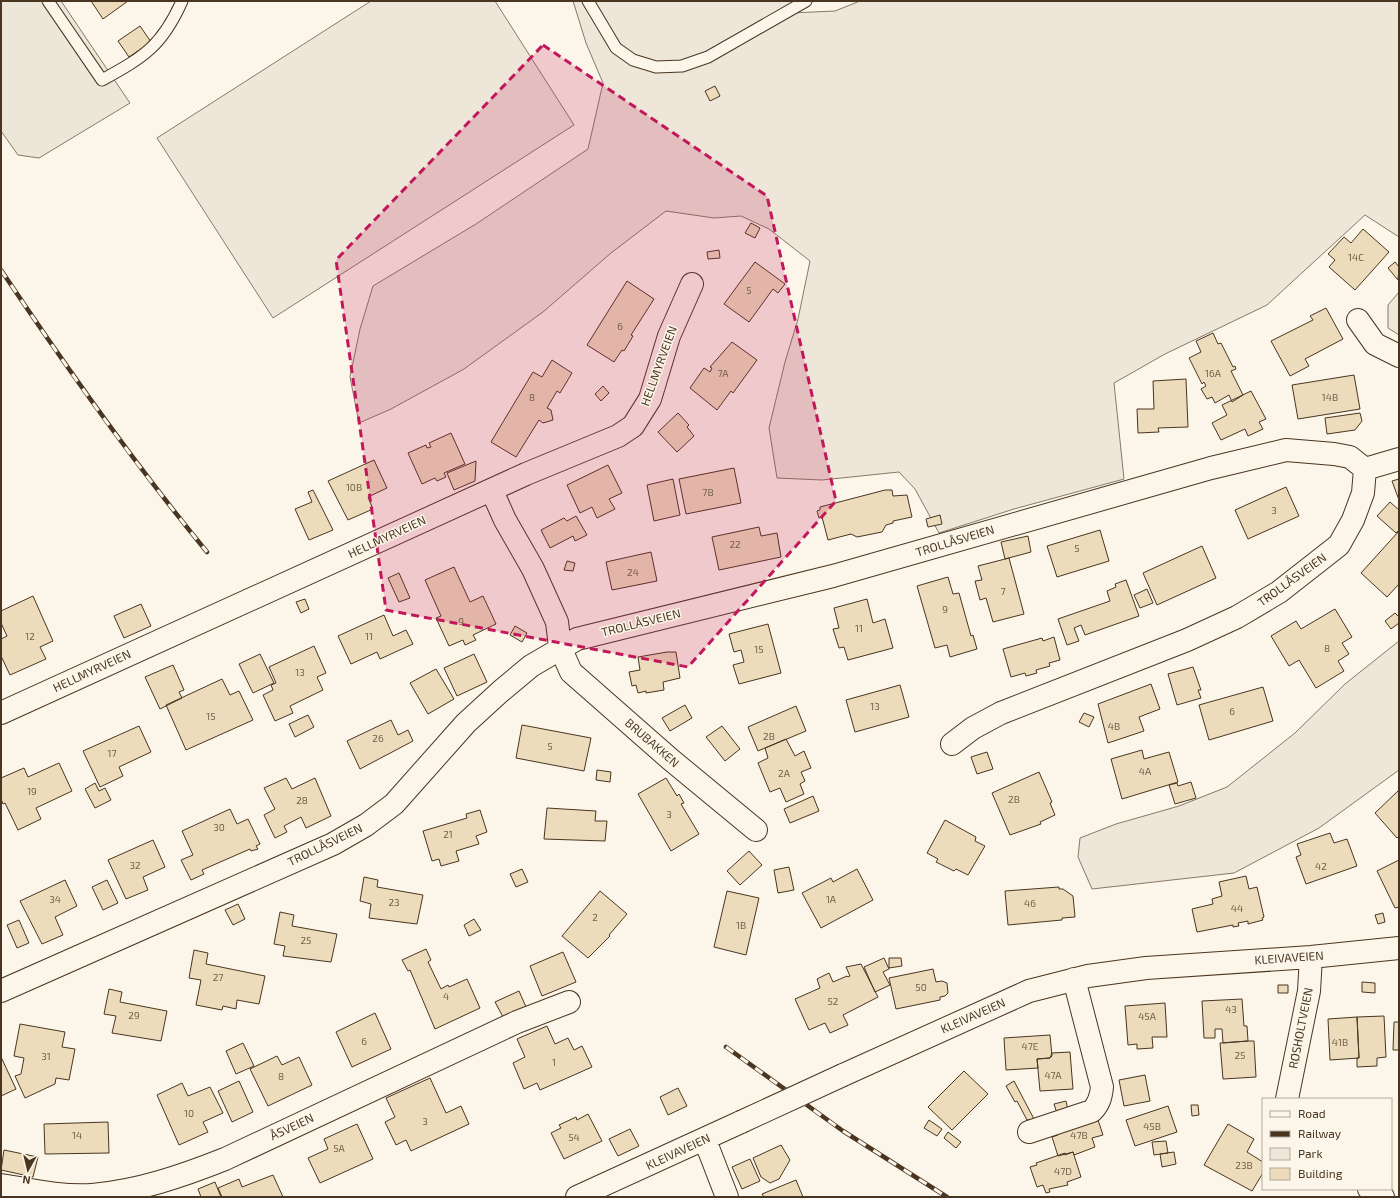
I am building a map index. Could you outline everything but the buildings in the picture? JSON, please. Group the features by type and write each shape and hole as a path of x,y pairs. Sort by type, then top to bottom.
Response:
{"street":[{"name":"HELLMYRVEIEN","path":"1,713 234,606 492,491 526,474 618,436 633,426 650,399 669,336 692,284"},
{"path":"1358,320 1375,344 1399,356"},
{"name":"TROLLÅSVEIEN","path":"1,991 333,844 366,825 394,804 466,723 495,696 531,666 560,647 577,639 834,576 1211,468 1286,450 1334,454 1350,457 1365,469 1363,493 1353,520 1339,544 1279,592 1237,617 1187,640 1001,713 973,728 952,744"},
{"path":"1365,469 1399,459"},
{"name":"BRUBAKKEN","path":"492,491 505,520 533,569 557,622 560,647 571,672 670,759 756,830"},
{"name":"KLEIVAVEIEN","path":"577,1197 705,1140 843,1075 1029,991 1074,979 1146,968 1311,957 1399,948"},
{"name":"RØSHOLTVEIEN","path":"1287,1098 1309,991 1311,957"},
{"path":"1029,1132 1092,1111 1098,1105 1101,1096 1102,1087 1074,979"},
{"name":"ÅSVEIEN","path":"1,1185 48,1193 91,1195 137,1189 177,1178 225,1159 517,1022 569,1002"},
{"path":"705,1140 727,1197"},
{"path":"1371,1190 1383,1197"}],"lane":[{"path":"48,1 102,80 144,55 162,38 182,1"},
{"path":"588,1 616,48 633,60 656,66 682,66 708,57 806,1"}],"highlighted area":[{"path":"543,45 767,196 836,501 688,667 386,610 336,260"}],"green space":[{"path":"371,1 495,1 574,125 273,318 157,138"},
{"path":"573,1 799,1 790,13 835,11 860,1 1399,1 1399,237 1365,215 1267,305 1165,354 1114,383 1124,479 1014,509 939,533 915,489 899,472 822,480 777,478 769,428 785,362 798,319 810,261 769,229 741,216 714,218 666,211 611,253 543,312 464,369 391,409 359,423 350,377 360,329 373,286 476,224 588,149 603,83 586,43"},
{"path":"1399,292 1399,335 1388,328 1388,305"},
{"path":"1399,641 1399,770 1319,828 1234,873 1092,889 1078,857 1080,838 1116,824 1179,806 1227,787 1295,733 1345,684"}],"shaded area":[{"path":"1,1 61,1 130,103 39,158 18,155 1,131"}],"railway":[{"path":"1,270 126,449 207,552"},
{"path":"726,1047 843,1131 947,1197"}]}
